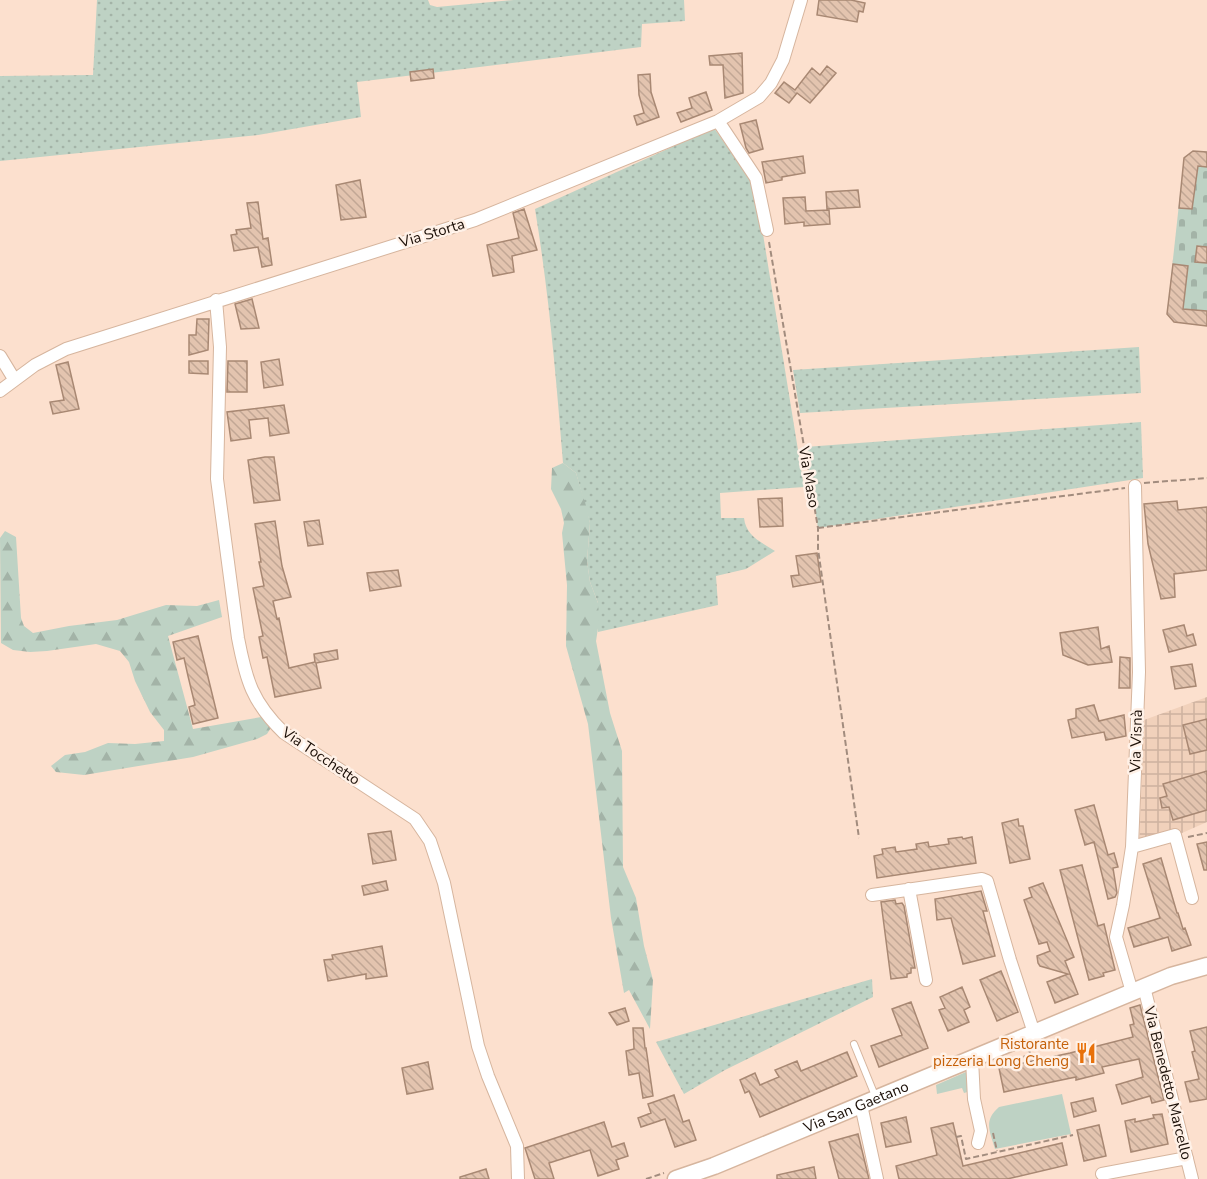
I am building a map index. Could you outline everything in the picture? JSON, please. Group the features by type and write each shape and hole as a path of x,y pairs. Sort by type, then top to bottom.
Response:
{"street":[{"name":"Via Storta","path":"0,391 35,365 66,349 475,220 718,121 759,97 771,83 783,60 801,0"},
{"path":"718,121 756,178 767,230"},
{"name":"Via Tocchetto","path":"216,300 220,346 217,479 238,638 250,689 265,715 284,733 415,819 430,842 444,884 478,1046 488,1077 517,1146 518,1179"},
{"path":"0,356 14,379"},
{"name":"Via Visnà","path":"1135,486 1139,672 1132,847 1124,905 1116,937 1138,989"},
{"path":"1132,847 1175,835 1192,897"},
{"path":"872,895 982,879 987,881 1034,1033"},
{"path":"909,889 926,980"},
{"name":"Via San Gaetano","path":"676,1179 714,1166 1138,989 1171,976 1207,966"},
{"name":"Via Benedetto Marcello","path":"1138,989 1192,1179"},
{"path":"972,1059 974,1099 981,1131 978,1143"},
{"path":"869,1102 877,1179"},
{"path":"1102,1174 1187,1158"}],"lane":[{"path":"854,1044 869,1102"}],"path":[{"name":"Via Maso","path":"767,230 818,528 1135,486 1147,482 1207,478"},
{"path":"818,528 818,549 859,838"},
{"path":"1177,840 1207,833"},
{"path":"956,1137 961,1136 966,1159 1073,1135"}],"shaded area":[{"path":"1207,697 1207,822 1139,852 1144,720"}],"green space":[{"path":"97,0 428,0 430,5 437,7 514,0 684,0 685,21 642,24 641,47 357,82 361,117 258,135 0,161 0,76 93,75"},
{"path":"714,128 750,179 762,228 804,487 720,493 721,518 744,518 751,534 775,551 746,569 716,576 718,605 598,632 598,603 590,582 587,561 590,523 576,473 563,463 555,367 535,209"},
{"path":"1193,151 1207,152 1207,326 1174,322 1167,314 1184,158"},
{"path":"1139,347 1141,393 800,413 793,370"},
{"path":"1141,422 1143,478 818,528 805,447"},
{"path":"563,463 576,473 590,523 587,561 590,582 598,603 599,622 596,641 610,713 622,751 623,867 636,898 644,946 653,980 650,1029 629,990 624,993 611,918 588,724 566,646 567,585 562,533 564,523 561,509 551,489 552,468"},
{"path":"5,531 16,537 21,618 24,626 33,633 117,620 166,605 197,606 219,600 222,617 168,636 193,729 267,716 272,726 267,734 257,739 193,757 84,775 56,772 51,766 65,755 85,752 108,743 135,744 164,741 164,730 150,712 135,681 129,662 120,651 96,644 30,652 13,650 1,643 0,538"},
{"path":"872,979 873,997 725,1070 684,1094 656,1042"},
{"path":"966,1072 971,1091 964,1093 962,1088 937,1094 936,1085"},
{"path":"1062,1094 1071,1134 995,1149 989,1122 999,1107"}],"building":[{"path":"819,0 851,0 865,3 863,12 859,11 857,22 817,15"},
{"path":"742,53 743,93 725,98 723,65 710,65 709,56"},
{"path":"827,66 836,73 810,103 797,93 789,103 775,93 784,82 795,90 812,68 820,75"},
{"path":"433,69 434,78 411,81 410,72"},
{"path":"650,74 651,92 659,117 637,125 634,116 644,113 639,95 638,75"},
{"path":"706,92 712,110 681,122 677,113 692,108 689,98"},
{"path":"756,120 763,149 749,153 740,124"},
{"path":"1193,151 1207,152 1207,167 1198,166 1192,209 1179,208 1184,158"},
{"path":"803,156 805,173 782,177 782,180 766,183 762,162"},
{"path":"360,180 366,217 341,220 336,185"},
{"path":"858,190 860,207 827,209 826,192"},
{"path":"805,197 806,211 829,210 830,224 804,226 804,222 785,224 783,198"},
{"path":"258,202 263,239 268,238 272,265 262,267 258,247 234,251 231,235 237,234 236,230 251,228 247,203"},
{"path":"524,209 537,250 512,256 514,272 493,276 487,245 519,238 513,213"},
{"path":"1197,246 1207,247 1207,263 1195,262"},
{"path":"1173,264 1188,266 1183,309 1207,311 1207,326 1174,322 1167,314"},
{"path":"252,299 259,328 241,329 235,304"},
{"path":"197,319 209,319 208,350 189,355 189,335 196,335"},
{"path":"279,359 283,385 264,388 261,362"},
{"path":"189,361 208,361 208,374 189,373"},
{"path":"228,361 247,361 247,392 227,392"},
{"path":"68,362 79,409 53,414 50,402 64,400 56,365"},
{"path":"284,405 289,433 270,436 268,418 249,420 251,438 231,441 227,412"},
{"path":"274,457 280,500 254,503 248,460"},
{"path":"782,498 783,526 760,527 758,499"},
{"path":"1177,501 1178,510 1207,507 1207,570 1174,574 1175,597 1161,599 1148,544 1144,504"},
{"path":"319,520 323,544 308,546 304,522"},
{"path":"275,521 282,566 291,597 273,601 277,619 279,618 289,668 315,662 314,654 337,650 338,659 316,663 321,688 275,697 267,657 263,658 259,637 263,636 253,588 264,586 255,524"},
{"path":"817,553 821,582 793,587 791,576 799,575 796,556"},
{"path":"398,570 401,586 370,591 367,573"},
{"path":"1184,625 1187,636 1193,634 1196,645 1169,652 1163,630"},
{"path":"1098,627 1101,649 1109,646 1112,662 1088,665 1063,655 1060,633"},
{"path":"198,636 218,718 193,724 189,707 195,705 184,658 177,660 173,642"},
{"path":"1120,657 1130,658 1130,688 1119,688"},
{"path":"1192,664 1196,686 1175,689 1171,667"},
{"path":"1094,705 1099,721 1124,715 1126,736 1106,740 1104,732 1072,738 1068,720 1076,718 1076,709"},
{"path":"1207,719 1207,750 1190,754 1183,725"},
{"path":"1207,771 1207,810 1173,820 1169,807 1162,808 1160,798 1167,796 1163,784"},
{"path":"1094,805 1108,855 1114,853 1118,867 1113,868 1117,893 1115,897 1108,899 1094,842 1085,845 1075,810"},
{"path":"1018,819 1019,826 1023,826 1030,859 1010,863 1002,823"},
{"path":"391,831 396,860 373,864 368,834"},
{"path":"962,837 963,839 972,837 976,863 877,878 874,856 883,854 882,849 895,847 896,852 917,849 916,844 928,842 929,847 949,844 948,839"},
{"path":"1207,842 1207,870 1204,870 1197,844"},
{"path":"1161,858 1177,913 1191,945 1172,951 1168,937 1134,947 1128,928 1160,918 1143,864"},
{"path":"1082,865 1098,926 1104,924 1115,970 1089,980 1060,870"},
{"path":"386,881 388,890 364,895 362,886"},
{"path":"1043,883 1074,957 1065,961 1078,994 1055,1003 1047,982 1068,974 1040,966 1038,963 1037,956 1050,951 1047,942 1039,944 1024,900 1032,897 1029,888"},
{"path":"981,891 987,911 983,911 995,956 963,964 951,918 937,920 935,899"},
{"path":"895,900 896,904 902,903 904,906 915,968 911,968 911,973 907,974 907,977 891,979 881,902"},
{"path":"382,946 387,976 366,979 366,974 328,981 324,960 333,959 332,955"},
{"path":"1001,971 1018,1012 997,1021 980,980"},
{"path":"962,987 970,1007 964,1010 969,1022 948,1031 939,1010 945,1008 940,997"},
{"path":"911,1002 928,1048 879,1067 871,1046 902,1035 892,1009"},
{"path":"1140,1005 1164,1100 1152,1103 1150,1096 1122,1104 1116,1085 1143,1077 1139,1059 1102,1067 1104,1073 1076,1080 1076,1077 1004,1092 999,1068 1133,1037 1130,1025 1134,1024 1130,1008"},
{"path":"625,1008 629,1021 617,1025 609,1013"},
{"path":"1207,1027 1207,1099 1190,1102 1185,1082 1199,1079 1192,1052 1195,1051 1190,1031"},
{"path":"633,1028 643,1028 653,1096 643,1098 639,1073 629,1075 626,1051 634,1049"},
{"path":"847,1052 857,1076 760,1117 749,1091 745,1093 740,1080 755,1073 760,1085 779,1077 775,1070 797,1061 801,1071"},
{"path":"428,1062 433,1089 407,1094 402,1068"},
{"path":"674,1095 683,1122 689,1120 696,1140 675,1147 665,1119 641,1127 638,1118 651,1113 648,1104"},
{"path":"1093,1098 1096,1111 1074,1117 1071,1103"},
{"path":"1162,1114 1168,1144 1131,1152 1125,1121 1135,1119 1135,1122"},
{"path":"906,1117 911,1142 886,1147 881,1123"},
{"path":"604,1122 612,1147 624,1143 628,1156 616,1160 619,1169 598,1176 590,1150 549,1163 554,1179 535,1179 525,1148"},
{"path":"953,1123 963,1166 1062,1143 1067,1165 1007,1179 899,1179 896,1166 937,1155 931,1128"},
{"path":"1099,1125 1106,1156 1084,1161 1077,1130"},
{"path":"858,1134 869,1179 839,1179 829,1142"},
{"path":"814,1167 816,1179 777,1179 777,1175"},
{"path":"486,1169 489,1179 460,1179 460,1177"}],"place":[{"name":"Ristorante pizzeria Long Cheng","path":"1086,1053"}]}
